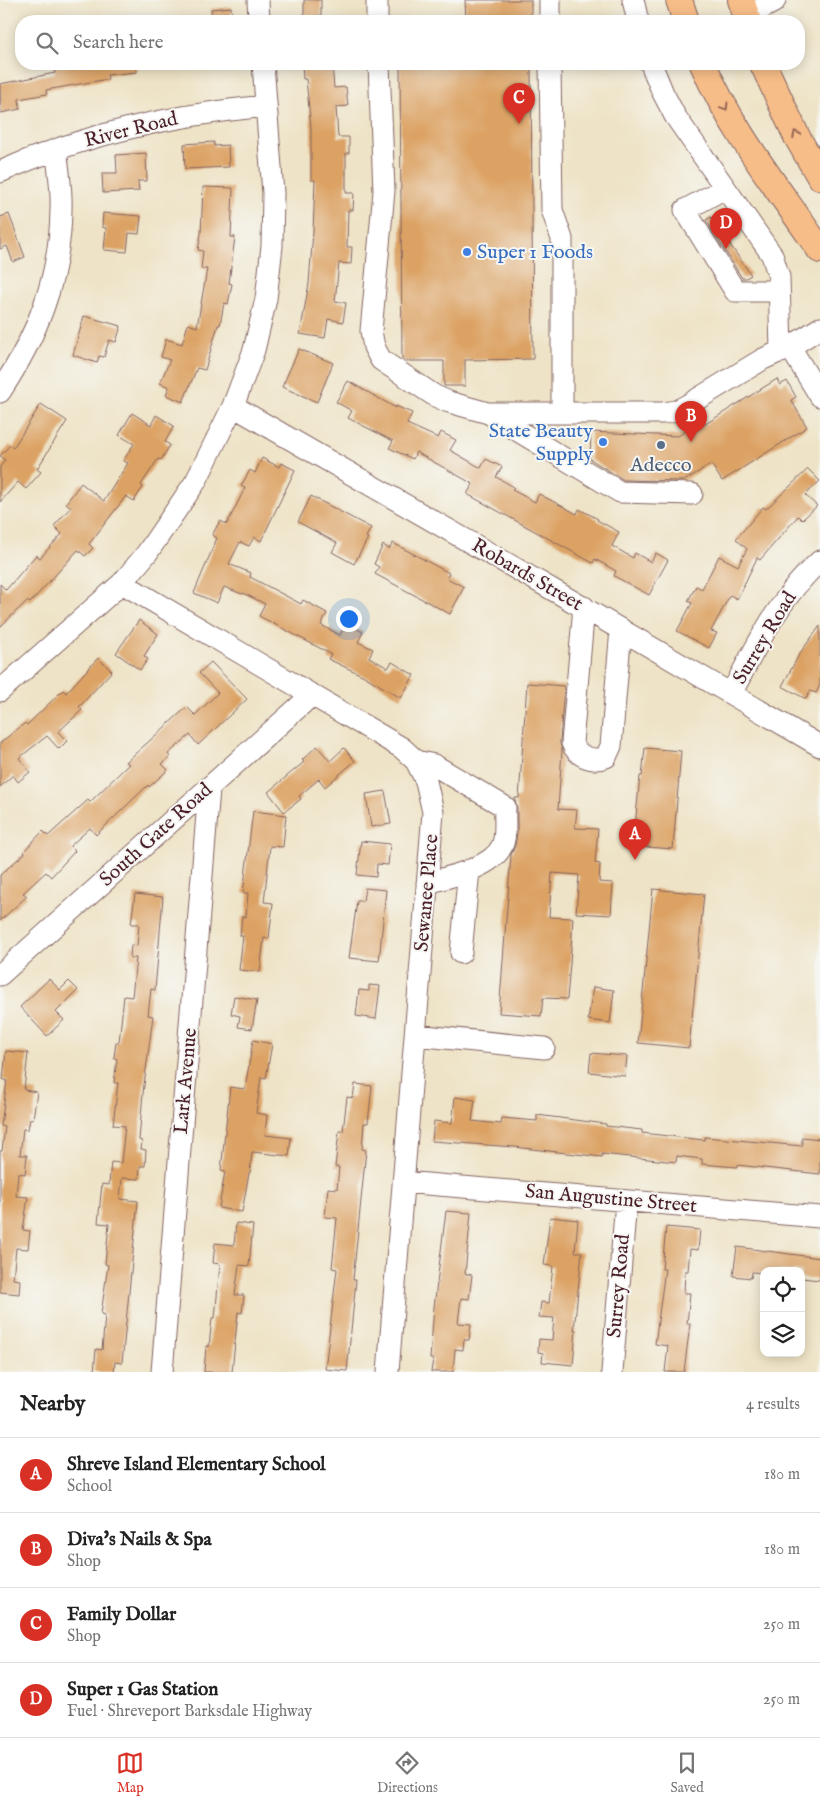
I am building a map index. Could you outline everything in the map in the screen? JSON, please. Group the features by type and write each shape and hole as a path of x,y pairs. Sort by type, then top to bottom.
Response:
{"main road":[{"path":"679,0 684,15"},
{"path":"706,70 718,95 745,139 820,250"},
{"path":"766,70 797,137 820,177"}],"street":[{"path":"258,0 259,15"},
{"path":"377,0 377,15"},
{"path":"550,0 550,15"},
{"path":"633,0 637,15"},
{"path":"741,15 775,0"},
{"path":"0,691 122,583 147,553 180,506 210,456 234,406 254,350 266,299 272,246 273,193 263,70"},
{"path":"379,70 384,191 372,331 374,347 381,360 435,396 488,413 620,492 692,494"},
{"path":"550,70 552,210 562,239 562,412"},
{"path":"653,70 675,116 772,256 779,278 785,350 820,396"},
{"name":"River Road","path":"0,172 92,138 150,122 210,112 266,106"},
{"path":"0,392 34,335 53,280 57,261 61,210 56,150"},
{"path":"725,188 685,210 735,291 779,291"},
{"path":"488,413 664,413 676,411 763,359 785,350 820,328"},
{"name":"Robards Street","path":"234,406 584,607 820,746"},
{"name":"Surrey Road","path":"731,694 758,642 792,590 820,561"},
{"name":"Sewanee Place","path":"122,583 402,748 416,761 426,781 433,812 388,1372"},
{"path":"584,607 572,743 583,757 600,760 606,757 611,746 621,629"},
{"name":"South Gate Road","path":"0,975 312,695"},
{"path":"416,761 434,765 505,807 503,844 498,852 481,866 427,883"},
{"name":"Lark Avenue","path":"162,1372 209,789"},
{"path":"462,953 469,870"},
{"path":"415,1035 544,1048"},
{"name":"San Augustine Street","path":"403,1182 820,1217"},
{"name":"Surrey Road","path":"612,1372 626,1201"}],"building":[{"path":"304,0 321,0 321,15 304,15"},
{"path":"465,0 531,0 531,15 466,15"},
{"path":"231,7 232,15 212,15 211,9"},
{"path":"54,70 137,70 137,72 107,75 108,79 46,90 47,94 19,99 20,109 1,113 0,84 55,73"},
{"path":"302,70 332,70 334,88 346,87 348,106 336,107 338,137 349,137 349,153 346,153 346,193 354,193 353,210 348,210 347,247 352,247 351,264 339,263 335,301 346,303 343,322 328,319 325,338 300,334 309,283 315,180 311,180 311,128 306,79 303,79"},
{"name":"Super 1 Foods","path":"400,70 531,70 533,359 465,360 465,386 444,386 444,361 406,361 402,359"},
{"path":"214,142 214,146 228,145 229,167 185,169 184,144"},
{"path":"146,153 147,181 138,181 139,191 103,193 102,173 117,173 116,155"},
{"path":"203,187 233,188 231,237 235,237 229,283 232,284 228,304 224,303 220,325 218,325 205,370 197,368 183,402 166,395 169,387 160,383 170,360 161,357 166,339 182,344 188,324 197,327 207,269 201,269 203,251 198,250 201,234"},
{"path":"103,213 141,216 139,234 129,233 127,252 104,250 106,228 102,227"},
{"path":"9,214 25,257 13,262 7,246 0,249 0,217"},
{"path":"711,217 751,275 742,278 706,220"},
{"path":"84,316 121,326 116,342 109,340 104,357 99,356 97,363 73,355"},
{"path":"299,349 333,363 317,402 282,387"},
{"path":"777,379 780,385 787,381 796,397 791,400 807,427 722,481 711,464 684,481 624,480 590,459 591,432 678,436 694,426 696,430"},
{"path":"348,381 396,408 396,406 412,413 407,424 438,438 441,432 456,440 450,450 481,468 486,459 502,467 496,477 514,487 512,490 535,502 539,494 577,514 579,509 619,532 612,546 633,558 635,553 651,562 656,553 668,560 649,595 614,576 616,571 595,559 593,563 467,494 473,484 416,452 413,459 389,448 393,441 348,418 352,411 336,402"},
{"path":"41,404 67,421 37,469 41,472 26,489 18,482 0,502 0,467 5,460 0,456 10,445 13,448"},
{"path":"132,413 151,425 156,415 174,426 165,442 170,445 161,460 158,459 141,485 143,487 134,501 126,496 89,544 93,548 85,556 78,550 30,603 27,601 0,627 0,584 6,590 36,555 40,558 62,534 54,526 71,507 66,503 81,483 104,501 128,463 123,461 134,444 119,435"},
{"path":"262,458 279,467 281,463 295,470 261,541 254,537 249,546 240,542 229,564 251,573 250,577 301,604 303,600 327,613 321,625 340,635 346,623 363,632 358,642 373,649 369,657 388,668 392,662 414,675 401,698 364,676 328,659 331,654 259,616 265,604 243,593 224,587 217,603 194,593 217,538 212,535 220,521 227,524 245,488 241,486 250,470 255,473"},
{"path":"808,469 820,481 805,495 817,506 802,520 798,516 760,560 757,558 737,599 730,595 711,631 717,633 709,648 677,631 692,603 688,601 696,586 702,589 719,556 738,566 747,549 736,539 763,507 766,509"},
{"path":"311,496 371,528 366,537 368,538 354,564 332,552 337,543 298,522"},
{"path":"393,543 449,573 447,578 464,587 450,614 375,574 379,567 374,564 383,545 389,549"},
{"path":"139,620 158,634 144,656 148,659 140,670 116,653"},
{"path":"820,626 820,685 816,693 810,691 806,699 782,686 800,653"},
{"path":"98,658 112,671 79,707 82,710 58,732 67,741 59,749 47,736 19,758 30,772 18,782 13,775 0,787 0,743 25,723 27,725 63,690 66,693"},
{"path":"211,662 247,699 198,745 190,735 168,754 170,757 162,764 168,770 149,787 148,785 96,835 90,828 70,846 75,851 51,877 46,872 23,893 27,896 0,921 0,875 25,853 24,851 43,831 48,836 88,800 90,802 129,764 126,762 187,707 195,715 218,693 199,673"},
{"path":"527,683 564,686 558,809 577,810 575,828 598,829 595,863 600,864 599,882 613,883 611,915 576,913 579,875 552,873 549,917 573,918 570,964 567,999 543,998 541,1016 499,1013 511,855 517,833 515,798 519,798"},
{"path":"317,746 330,761 344,748 355,761 325,787 319,779 299,796 301,799 284,812 268,792 304,762 302,760"},
{"path":"645,748 681,751 673,849 633,846 640,776 642,776"},
{"path":"385,791 391,824 371,827 366,794"},
{"path":"253,811 286,815 283,847 270,846 264,902 273,903 269,939 264,938 260,972 239,970 243,936 240,936 242,916 246,917 248,893 243,893"},
{"path":"361,841 390,844 388,865 377,864 376,877 357,875"},
{"path":"365,888 386,890 379,961 349,958 357,901 363,901"},
{"path":"653,889 704,894 689,1048 638,1043"},
{"path":"135,894 163,897 155,990 151,989 148,1015 153,1016 139,1140 142,1141 141,1149 146,1150 145,1166 140,1166 139,1179 122,1178 120,1199 138,1201 122,1363 115,1362 114,1372 94,1372 96,1349 102,1350 105,1315 101,1314 108,1265 105,1264 109,1224 98,1223 102,1184 109,1185 111,1162 121,1163 125,1126 113,1125 118,1083 114,1083 117,1059 114,1058 116,1042 119,1042 124,996 132,997 136,958 130,958 131,945 137,946 139,924 131,924"},
{"path":"49,979 60,990 69,981 78,990 56,1012 64,1020 47,1036 20,1007"},
{"path":"369,985 380,986 376,1019 356,1016 359,990 369,991"},
{"path":"593,987 614,990 610,1023 588,1020"},
{"path":"234,996 257,1000 252,1029 238,1027 240,1016 231,1014"},
{"path":"253,1040 272,1044 266,1078 261,1077 256,1113 267,1115 265,1135 291,1138 289,1156 252,1152 242,1212 219,1208 225,1171 221,1170 230,1087 245,1089"},
{"path":"6,1051 28,1053 24,1090 37,1092 33,1119 30,1119 28,1129 23,1129 20,1155 27,1155 25,1174 18,1173 16,1196 28,1197 23,1230 30,1231 28,1249 16,1248 13,1279 20,1280 19,1294 0,1292 0,1151 2,1151 5,1127 1,1126 7,1080 3,1080"},
{"path":"591,1053 627,1056 625,1076 589,1072"},
{"path":"355,1084 372,1086 368,1123 364,1123 362,1149 366,1150 353,1280 356,1280 347,1371 325,1369 337,1269 332,1268 337,1218 325,1217 328,1188 337,1189 339,1167 335,1167 339,1131 343,1131 347,1097 353,1098"},
{"path":"455,1097 475,1100 472,1121 501,1124 502,1118 537,1121 537,1115 642,1130 642,1133 704,1140 705,1137 802,1146 802,1137 820,1139 820,1174 737,1165 737,1167 702,1164 702,1159 677,1156 676,1162 602,1154 602,1157 514,1147 432,1141 434,1121 452,1123"},
{"path":"446,1211 471,1213 465,1274 472,1275 469,1299 461,1298 458,1323 471,1324 469,1340 464,1340 463,1350 455,1349 453,1372 431,1372 433,1359 430,1359 434,1307"},
{"path":"550,1217 578,1220 575,1252 582,1252 574,1330 576,1330 573,1365 542,1362 543,1353 538,1352 539,1339 552,1340 554,1318 539,1317 541,1302 549,1303 553,1266 544,1265"},
{"path":"236,1223 253,1225 249,1266 239,1265 235,1295 244,1295 242,1313 238,1312 232,1372 204,1372 206,1346 209,1347 212,1318 215,1318 220,1264 213,1263 215,1243 234,1245"},
{"path":"666,1227 700,1230 698,1250 690,1249 688,1271 685,1271 684,1293 690,1293 687,1324 690,1324 684,1372 665,1372 668,1346 655,1344 665,1269 662,1269"},
{"path":"737,1247 820,1258 820,1280 805,1278 805,1267 760,1267 760,1273 752,1272 751,1278 733,1276"}],"place":[{"name":"Family Dollar","path":"519,124"},
{"name":"Super 1 Gas Station","path":"726,249"},
{"name":"Super 1 Foods","path":"467,252"},
{"name":"State Beauty Supply","path":"603,442"},
{"name":"Diva's Nails & Spa","path":"691,442"},
{"name":"Adecco","path":"661,445"},
{"name":"Shreve Island Elementary School","path":"635,860"}]}
